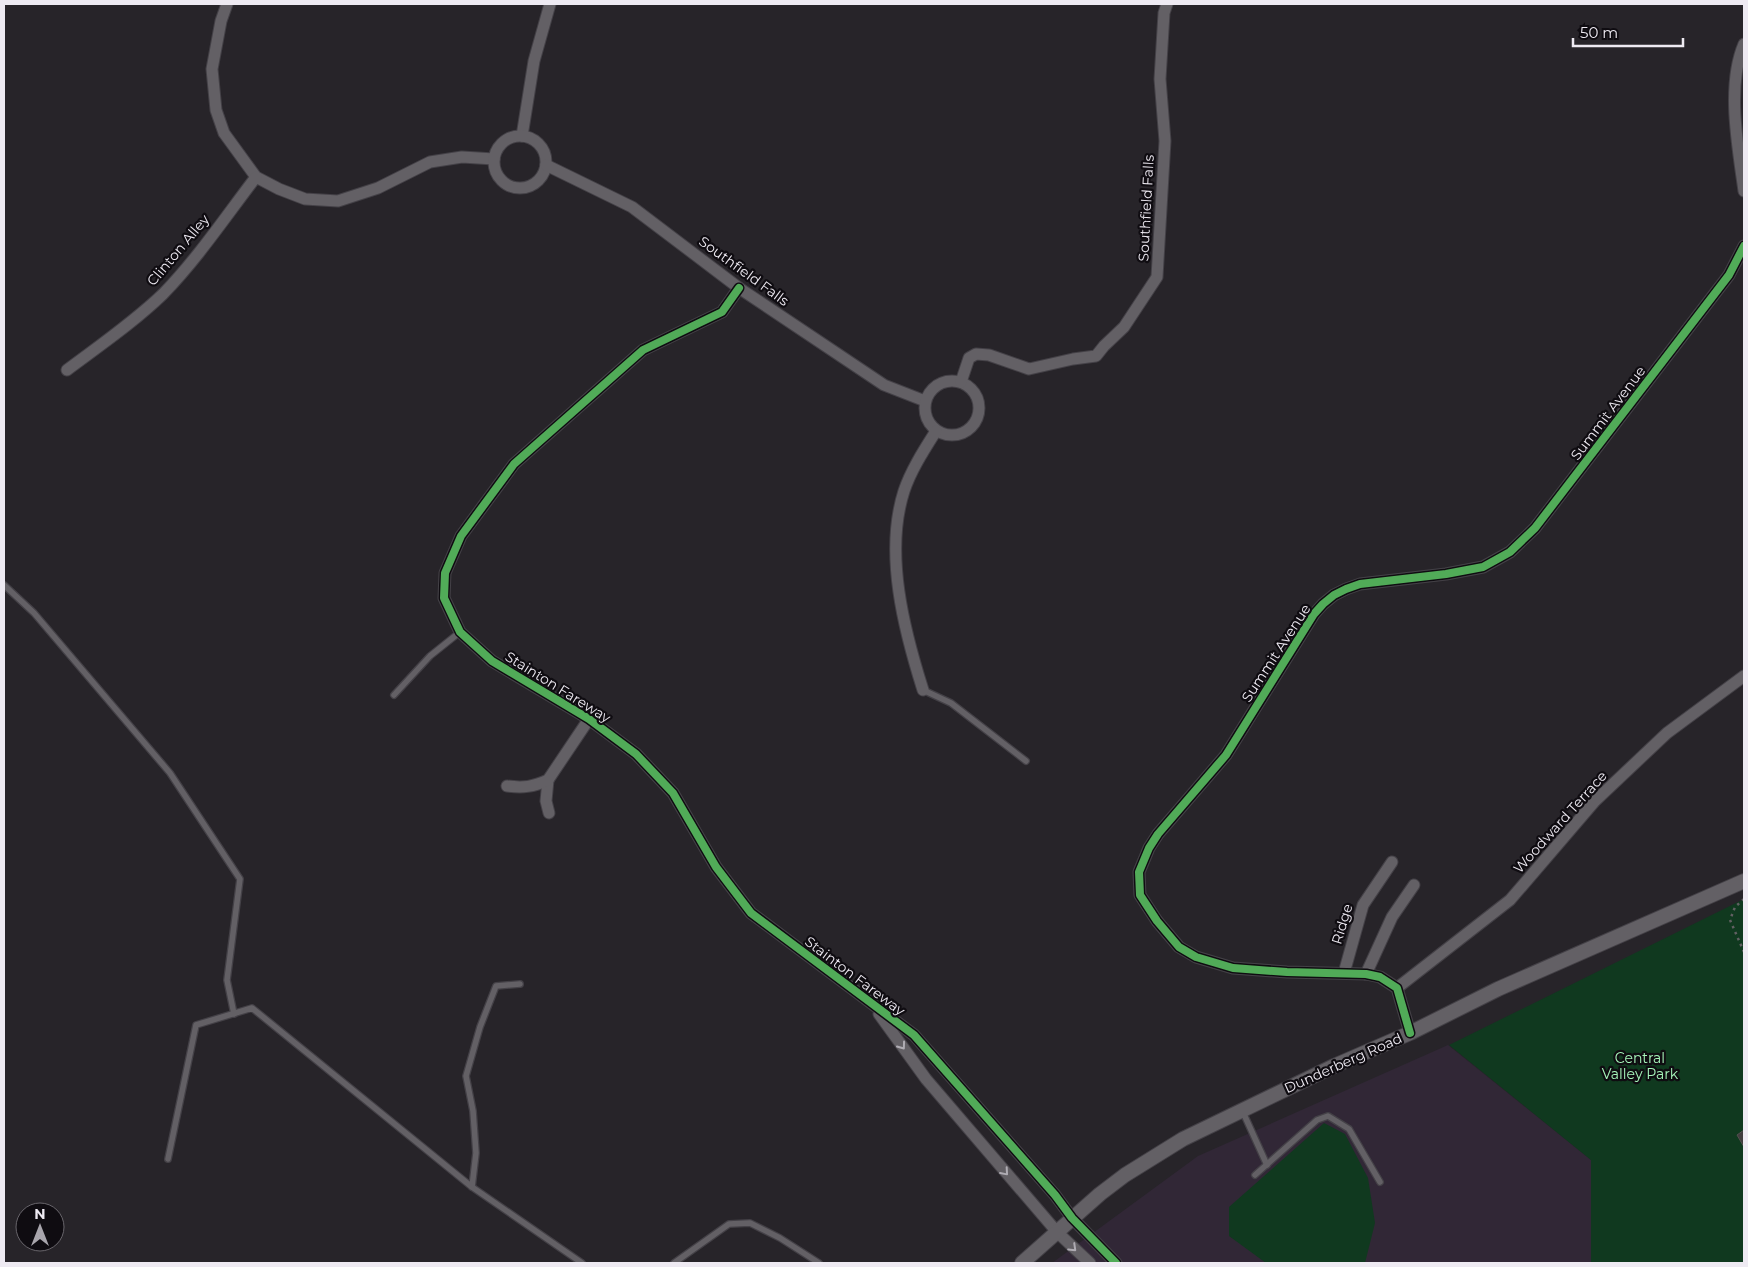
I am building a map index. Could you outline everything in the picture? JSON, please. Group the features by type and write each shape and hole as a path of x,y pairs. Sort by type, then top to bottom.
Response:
{"street":[{"path":"227,4 221,21 212,69 216,110 224,133 256,177 279,189 305,199 338,201 378,188 430,162 462,157 494,159"},
{"path":"522,136 534,61 550,4"},
{"name":"Southfield Falls","path":"961,382 969,358 976,354 989,355 1029,369 1096,356 1124,327 1157,277 1165,141 1160,78 1164,13 1167,4"},
{"path":"1744,44 1736,83 1736,126 1744,190"},
{"path":"522,136 532,139 541,146 545,155 546,165 543,175 536,182 527,187 517,188 500,178 495,169 494,159 497,150 504,142 512,137 522,136"},
{"name":"Southfield Falls","path":"546,165 632,207 739,288 884,385 925,401"},
{"name":"Clinton Alley","path":"67,370 131,321 162,294 188,266 256,177"},
{"name":"Summit Avenue","path":"1397,988 1380,977 1366,974 1287,972 1232,968 1196,957 1179,947 1156,921 1140,895 1139,872 1149,848 1164,826 1226,756 1314,614 1323,604 1334,595 1360,584 1446,574 1483,567 1510,552 1535,528 1729,276 1744,246"},
{"name":"Stainton Fareway","path":"739,288 722,312 644,350 514,464 461,536 445,573 444,598 460,632 492,661 589,718 636,754 673,793 716,867 751,913 914,1035 1055,1195 1072,1218 1116,1263"},
{"path":"950,380 961,382 971,388 978,397 980,408 977,420 970,429 959,434 947,435 936,431 930,425 924,409 925,401 930,391 939,383 950,380"},
{"path":"923,690 911,653 898,590 896,535 899,509 904,490 912,471 936,431"},
{"name":"Woodward Terrace","path":"1397,988 1510,900 1595,802 1667,733 1744,676"},
{"path":"549,813 546,801 548,780 589,718"},
{"path":"507,786 524,788 548,780"},
{"name":"Ridge","path":"1344,973 1362,905 1392,862"},
{"name":"Dunderberg Road","path":"1022,1263 1072,1218 1125,1175 1183,1139 1334,1066 1410,1033 1498,989 1744,881"},
{"path":"1366,974 1392,918 1414,885"},
{"path":"1397,988 1410,1033"},
{"name":"Stainton Fareway","path":"874,1006 924,1077 1057,1232 1090,1263"},
{"path":"924,1077 941,1064"},
{"path":"985,1149 1003,1136"}],"lane":[{"path":"4,585 34,613 170,773 240,879 227,980 234,1014"},
{"path":"394,695 430,656 460,632"},
{"path":"923,690 951,703 1026,761"},
{"path":"472,1187 476,1153 466,1076 480,1027 496,986 520,984"},
{"path":"168,1159 196,1025 252,1008 472,1187 582,1263"},
{"path":"1242,1110 1267,1165"},
{"path":"1255,1175 1317,1120 1328,1116 1349,1129 1380,1182"},
{"path":"674,1263 729,1224 750,1223 780,1238 819,1263"}],"path":[{"path":"1744,898 1735,907 1730,920 1744,952"}],"shaded area":[{"path":"1448,1045 1591,1160 1591,1261 1595,1263 1052,1263 1198,1156"}],"green space":[{"name":"Central Valley Park","path":"1744,899 1744,1263 1591,1262 1591,1160 1449,1045"},
{"path":"1324,1123 1345,1134 1368,1178 1375,1223 1365,1263 1266,1263 1229,1236 1229,1207"}],"building":[{"path":"1744,1130 1744,1147 1737,1135"}],"cycle path":[{"path":"1410,1033 1397,988 1380,977 1366,974 1287,972 1233,968 1196,957 1179,947 1157,921 1140,895 1139,872 1149,848 1158,834 1226,755 1314,614 1323,604 1334,595 1360,584 1446,574 1483,567 1510,552 1535,528 1729,275 1744,246"},
{"path":"739,288 722,312 643,350 514,464 461,536 445,573 444,598 460,632 492,661 589,719 636,754 673,793 716,867 751,913 914,1035 1055,1195 1072,1218 1116,1263"}]}
